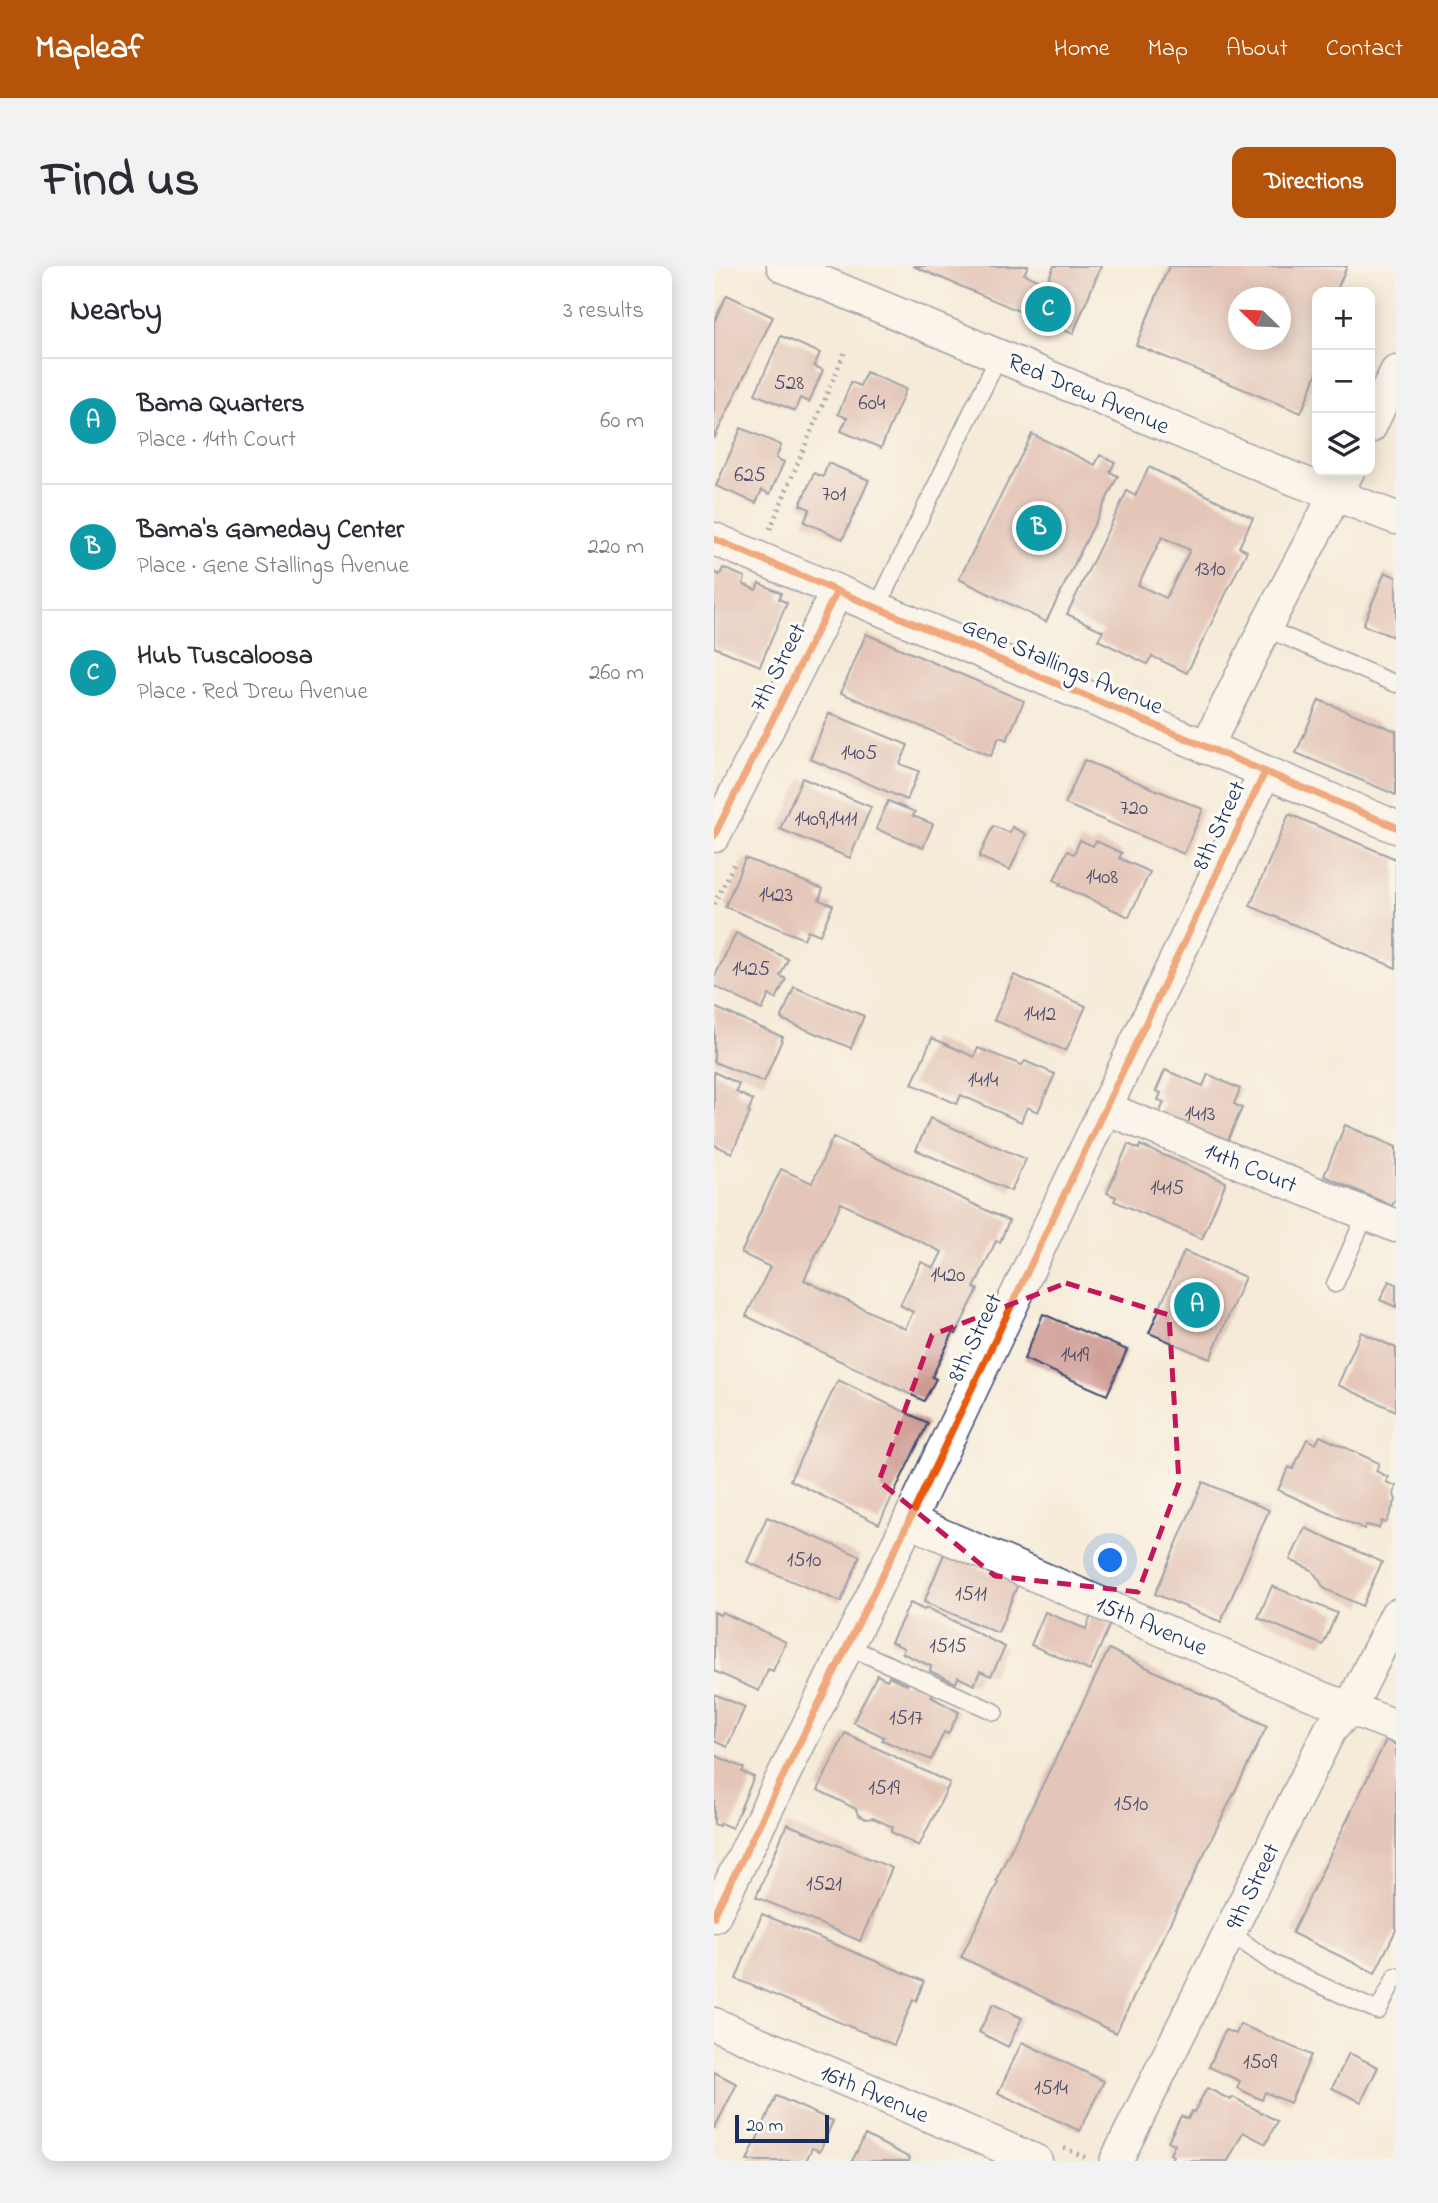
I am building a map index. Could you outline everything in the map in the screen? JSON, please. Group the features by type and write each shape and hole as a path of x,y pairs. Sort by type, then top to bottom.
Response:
{"street":[{"name":"Red Drew Avenue","path":"783,266 1294,479 1341,482 1396,518"},
{"path":"1375,416 1396,372"},
{"name":"8th Street","path":"1206,748 1341,482"},
{"name":"Gene Stallings Avenue","path":"714,539 1396,827"},
{"name":"7th Street","path":"714,836 837,590"},
{"name":"8th Street","path":"714,1916 909,1521 1265,772"},
{"name":"14th Court","path":"1105,1108 1396,1226"},
{"name":"15th Avenue","path":"909,1521 1309,1693 1396,1726"},
{"name":"9th Street","path":"1116,2161 1330,1730 1350,1708 1396,1615"},
{"name":"16th Avenue","path":"714,2024 1036,2161"}],"lane":[{"path":"877,607 999,356"},
{"path":"1265,628 1396,684"},
{"path":"1335,1284 1366,1214"},
{"path":"847,1646 995,1712"},
{"path":"1229,1932 1274,1964 1378,2011 1396,1976"}],"path":[{"path":"758,557 846,349"}],"highlighted area":[{"path":"1066,1283 1169,1315 1179,1483 1138,1592 995,1576 879,1481 932,1335"}],"building":[{"path":"913,266 1028,266 1024,274 1046,284 1054,266 1101,266 1073,334"},
{"path":"1169,266 1347,266 1338,287 1312,287 1312,386 1301,413 1136,345"},
{"path":"727,295 773,317 714,439 714,322"},
{"path":"781,336 820,353 814,366 823,370 809,402 800,398 795,411 755,394"},
{"path":"866,372 906,389 881,448 841,431 847,418 838,414 851,382 860,386"},
{"path":"741,428 781,445 776,458 784,462 770,494 762,490 756,503 716,486"},
{"path":"1032,434 1095,465 1100,455 1115,462 1110,472 1118,476 1046,622 959,579"},
{"path":"828,463 869,480 843,539 804,522 810,509 800,505 814,473 823,477"},
{"path":"1149,467 1253,518 1239,547 1247,551 1187,673 1152,656 1147,664 1098,640 1103,631 1067,614 1127,491 1135,496","holes":["1162,537 1190,550 1166,598 1138,585"]},
{"path":"723,568 745,577 743,584 756,590 759,583 781,593 779,599 787,603 760,666 714,647 714,572 720,575"},
{"path":"1385,572 1396,577 1396,638 1363,625"},
{"path":"866,634 1024,701 1007,740 999,737 991,756 841,693"},
{"path":"1319,700 1396,731 1396,795 1296,753"},
{"path":"829,713 908,745 900,764 919,771 907,800 810,759"},
{"path":"1084,760 1203,809 1184,854 1065,804"},
{"path":"802,778 871,807 850,858 780,829"},
{"path":"888,801 915,812 913,816 933,824 923,848 876,829"},
{"path":"1289,814 1396,859 1396,968 1250,906"},
{"path":"993,826 1010,833 1012,827 1026,834 1010,870 979,857"},
{"path":"1080,840 1093,846 1096,841 1122,853 1119,858 1150,872 1129,917 1059,885 1061,883 1054,880 1067,851 1074,854"},
{"path":"745,858 823,889 819,900 833,905 820,935 808,930 804,939 725,907"},
{"path":"736,933 788,959 780,976 786,979 776,999 769,995 762,1010 714,986 714,978"},
{"path":"1014,975 1086,1006 1066,1051 994,1020"},
{"path":"794,987 864,1016 851,1048 781,1019"},
{"path":"714,1007 783,1037 764,1082 714,1062"},
{"path":"932,1038 974,1057 978,1048 1022,1065 1025,1061 1055,1074 1038,1112 1027,1107 1021,1122 961,1095 957,1104 912,1084"},
{"path":"1165,1070 1203,1086 1208,1074 1240,1089 1234,1104 1242,1108 1224,1149 1157,1119 1164,1102 1158,1100 1161,1093 1156,1091"},
{"path":"714,1072 739,1084 736,1092 753,1100 732,1153 714,1145"},
{"path":"930,1118 1026,1159 1011,1191 916,1150"},
{"path":"1345,1125 1396,1147 1396,1198 1392,1206 1324,1176"},
{"path":"833,1137 1009,1221 1000,1242 996,1241 974,1288 978,1289 956,1334 953,1333 932,1377 936,1379 924,1401 746,1316 770,1267 741,1253 781,1169 812,1183","holes":["841,1203 942,1252 934,1268 921,1262 900,1305 913,1312 905,1329 804,1280"]},
{"path":"1128,1144 1139,1149 1140,1145 1226,1182 1202,1239 1114,1201 1116,1197 1107,1193"},
{"path":"1184,1251 1245,1277 1210,1359 1149,1333"},
{"path":"1389,1281 1396,1284 1396,1307 1380,1300"},
{"path":"1043,1314 1127,1350 1107,1395 1024,1359"},
{"path":"1361,1332 1396,1348 1396,1411 1338,1385"},
{"path":"838,1380 928,1423 879,1524 790,1480"},
{"path":"1320,1436 1379,1463 1376,1471 1388,1477 1386,1482 1396,1486 1396,1500 1386,1523 1382,1521 1379,1528 1366,1525 1364,1529 1278,1490 1289,1467 1293,1469 1307,1439 1316,1444"},
{"path":"1203,1482 1269,1510 1221,1622 1155,1594"},
{"path":"767,1517 860,1556 841,1602 747,1562"},
{"path":"1305,1528 1382,1562 1362,1606 1325,1589 1312,1570 1290,1560"},
{"path":"944,1554 1018,1584 998,1633 924,1602"},
{"path":"1272,1586 1337,1613 1323,1645 1258,1618"},
{"path":"910,1603 924,1610 926,1607 1005,1647 991,1676 980,1671 974,1685 958,1677 956,1683 930,1671 931,1666 902,1653 904,1648 891,1642"},
{"path":"714,1612 720,1615 722,1612 786,1642 773,1671 768,1669 759,1691 714,1671"},
{"path":"1045,1612 1086,1629 1091,1616 1110,1624 1090,1671 1031,1645"},
{"path":"1109,1649 1267,1726 1116,2033 961,1957"},
{"path":"877,1675 887,1680 889,1676 907,1685 908,1681 933,1693 931,1697 959,1712 948,1734 944,1732 931,1760 882,1740 884,1737 853,1722"},
{"path":"714,1694 745,1707 727,1747 714,1741"},
{"path":"845,1733 950,1783 919,1846 891,1832 893,1827 873,1818 866,1819 858,1815 856,1809 818,1790"},
{"path":"1386,1740 1396,1745 1396,1930 1375,1973 1292,1933"},
{"path":"714,1755 744,1768 742,1772 754,1777 732,1828 720,1823 719,1826 714,1824"},
{"path":"787,1824 892,1868 860,1941 756,1897"},
{"path":"762,1914 924,1981 894,2045 736,1979"},
{"path":"993,2004 1022,2018 1008,2047 979,2032"},
{"path":"1240,2024 1311,2055 1290,2103 1265,2092 1262,2100 1237,2088 1240,2081 1209,2067 1225,2030 1236,2034"},
{"path":"1022,2042 1104,2081 1080,2131 998,2093"},
{"path":"1349,2053 1378,2067 1361,2102 1332,2088"},
{"path":"714,2072 737,2084 714,2129"},
{"path":"1207,2088 1231,2100 1233,2097 1277,2121 1266,2144 1243,2132 1228,2161 1170,2161 1175,2144 1168,2141 1181,2116 1188,2119"},
{"path":"776,2096 833,2121 820,2151 812,2148 806,2161 747,2161"},
{"path":"865,2135 910,2158 909,2161 852,2161"}],"cycle path":[{"path":"714,539 1396,827"},
{"path":"714,836 837,591"},
{"path":"714,1916 909,1521 1265,772"}],"place":[{"name":"Hub Tuscaloosa","path":"1048,309"},
{"name":"Bama's Gameday Center","path":"1039,528"},
{"name":"Bama Quarters","path":"1197,1305"}]}
